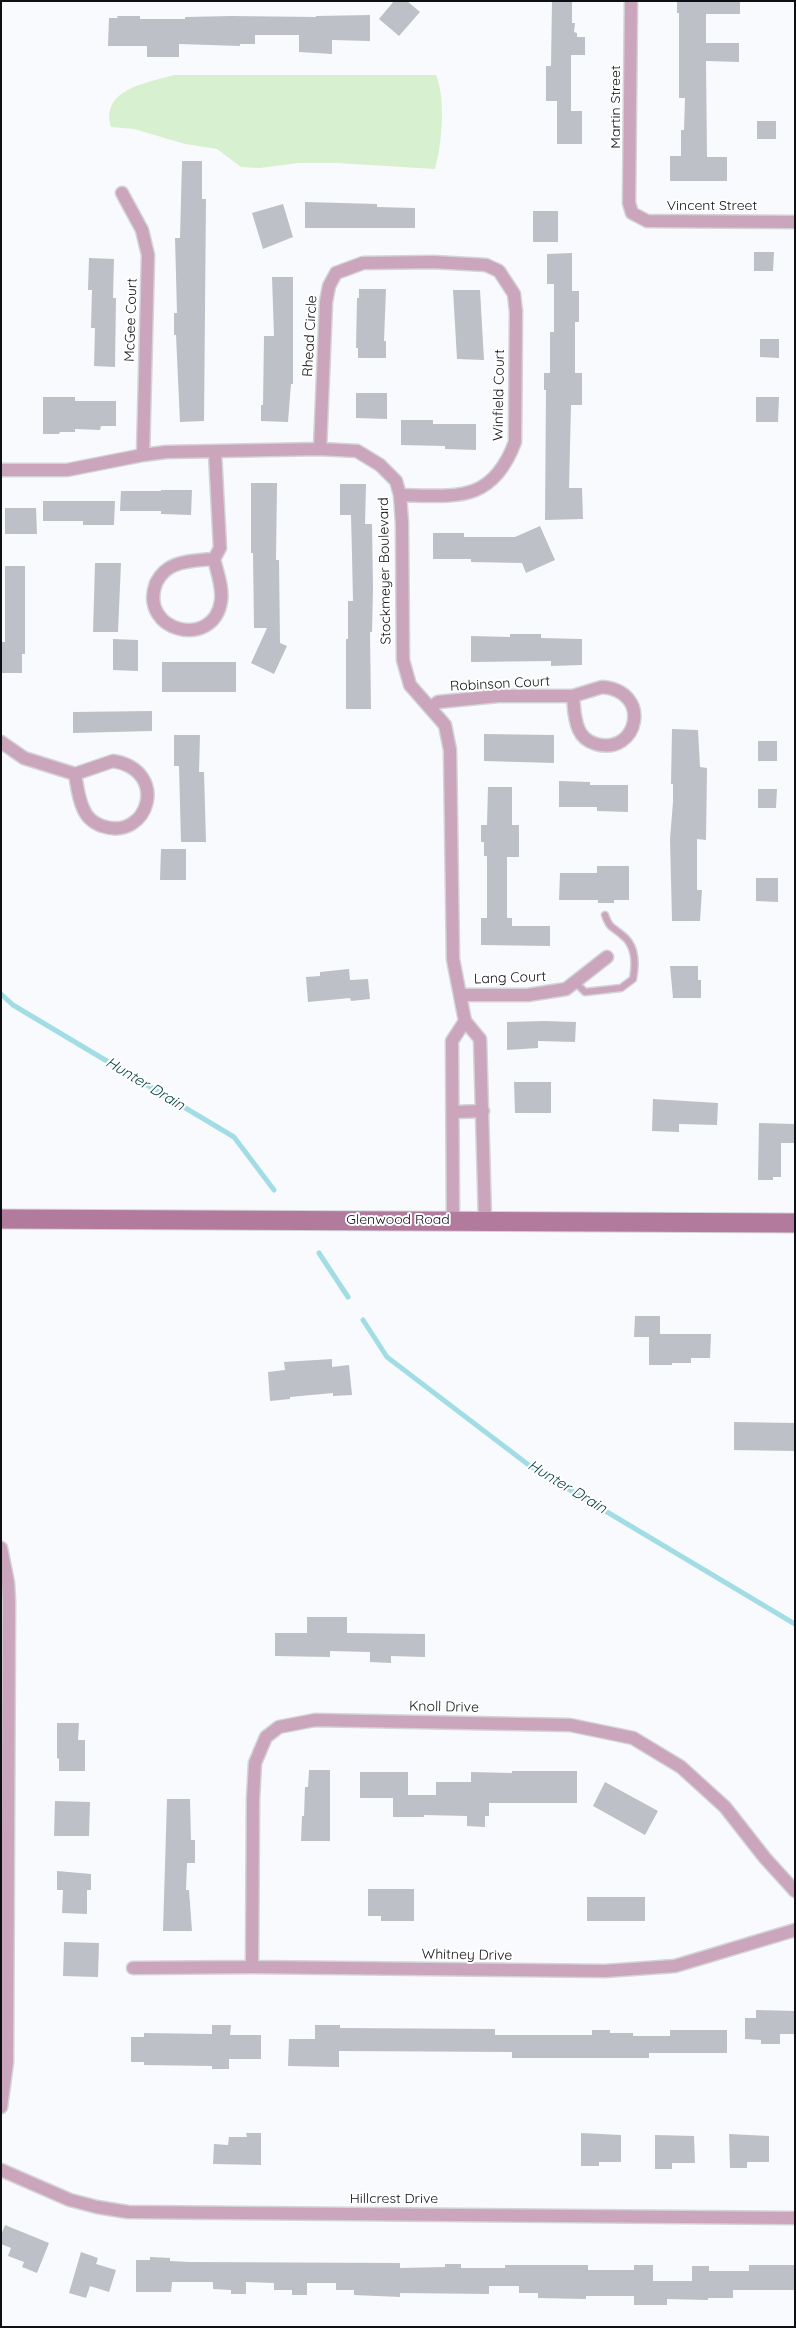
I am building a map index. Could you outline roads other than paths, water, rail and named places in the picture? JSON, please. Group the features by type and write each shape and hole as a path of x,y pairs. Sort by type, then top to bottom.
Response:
{"street":[{"name":"Martin Street","path":"631,1 630,203 632,213"},
{"name":"McGee Court","path":"122,192 142,230 148,255 142,455"},
{"name":"Vincent Street","path":"632,213 647,221 795,222"},
{"name":"Rhead Circle","path":"320,448 326,302 329,286 336,273 363,263 486,265 499,271"},
{"name":"Winfield Court","path":"400,495 459,496 480,489 499,475 509,459 515,442 516,312 514,294 499,271"},
{"name":"Stockmeyer Boulevard","path":"1,470 66,470 166,452 215,453 320,448 357,451 380,465 396,481 400,495 403,660 410,685 444,725 450,750 453,959 462,995 465,1021"},
{"path":"214,559 176,565 166,570 158,579 154,590 154,602 158,613 165,622 174,628 195,630 205,626 219,609 221,599 214,559 220,548 215,453"},
{"name":"Robinson Court","path":"430,708 438,702 498,696 573,696 602,687 621,692 633,708 635,718 628,736 612,746 593,744 586,739 576,722 573,696"},
{"path":"1,742 24,758 75,774 102,763 113,761 125,763 139,772 148,788 148,799 144,811 133,822 119,828 98,825 89,818 83,809 75,774"},
{"name":"Lang Court","path":"462,995 528,995 566,989 608,957"},
{"path":"453,1220 454,1112 452,1041 465,1021 480,1039 485,1220"},
{"path":"454,1112 483,1111"},
{"name":"Glenwood Road","path":"1,1219 795,1223"},
{"path":"1,1548 8,1583 5,1692 4,1976 7,2062 1,2107"},
{"name":"Knoll Drive","path":"252,1968 253,1790 255,1763 266,1737 279,1727 293,1723 331,1720 570,1725 634,1738 680,1767 725,1807 766,1858 795,1890"},
{"name":"Whitney Drive","path":"133,1968 605,1971 675,1966 795,1930"},
{"name":"Hillcrest Drive","path":"1,2170 70,2200 128,2212 795,2218"}],"lane":[{"path":"575,982 585,992 621,988 633,979 636,963 630,944 623,935 609,927 605,915"}],"waterway":[{"name":"Hunter Drain","path":"1,994 13,1005 234,1137 274,1190"},
{"name":"Hunter Drain","path":"319,1253 348,1297"},
{"name":"Hunter Drain","path":"363,1320 387,1357 530,1466 795,1624"}]}
